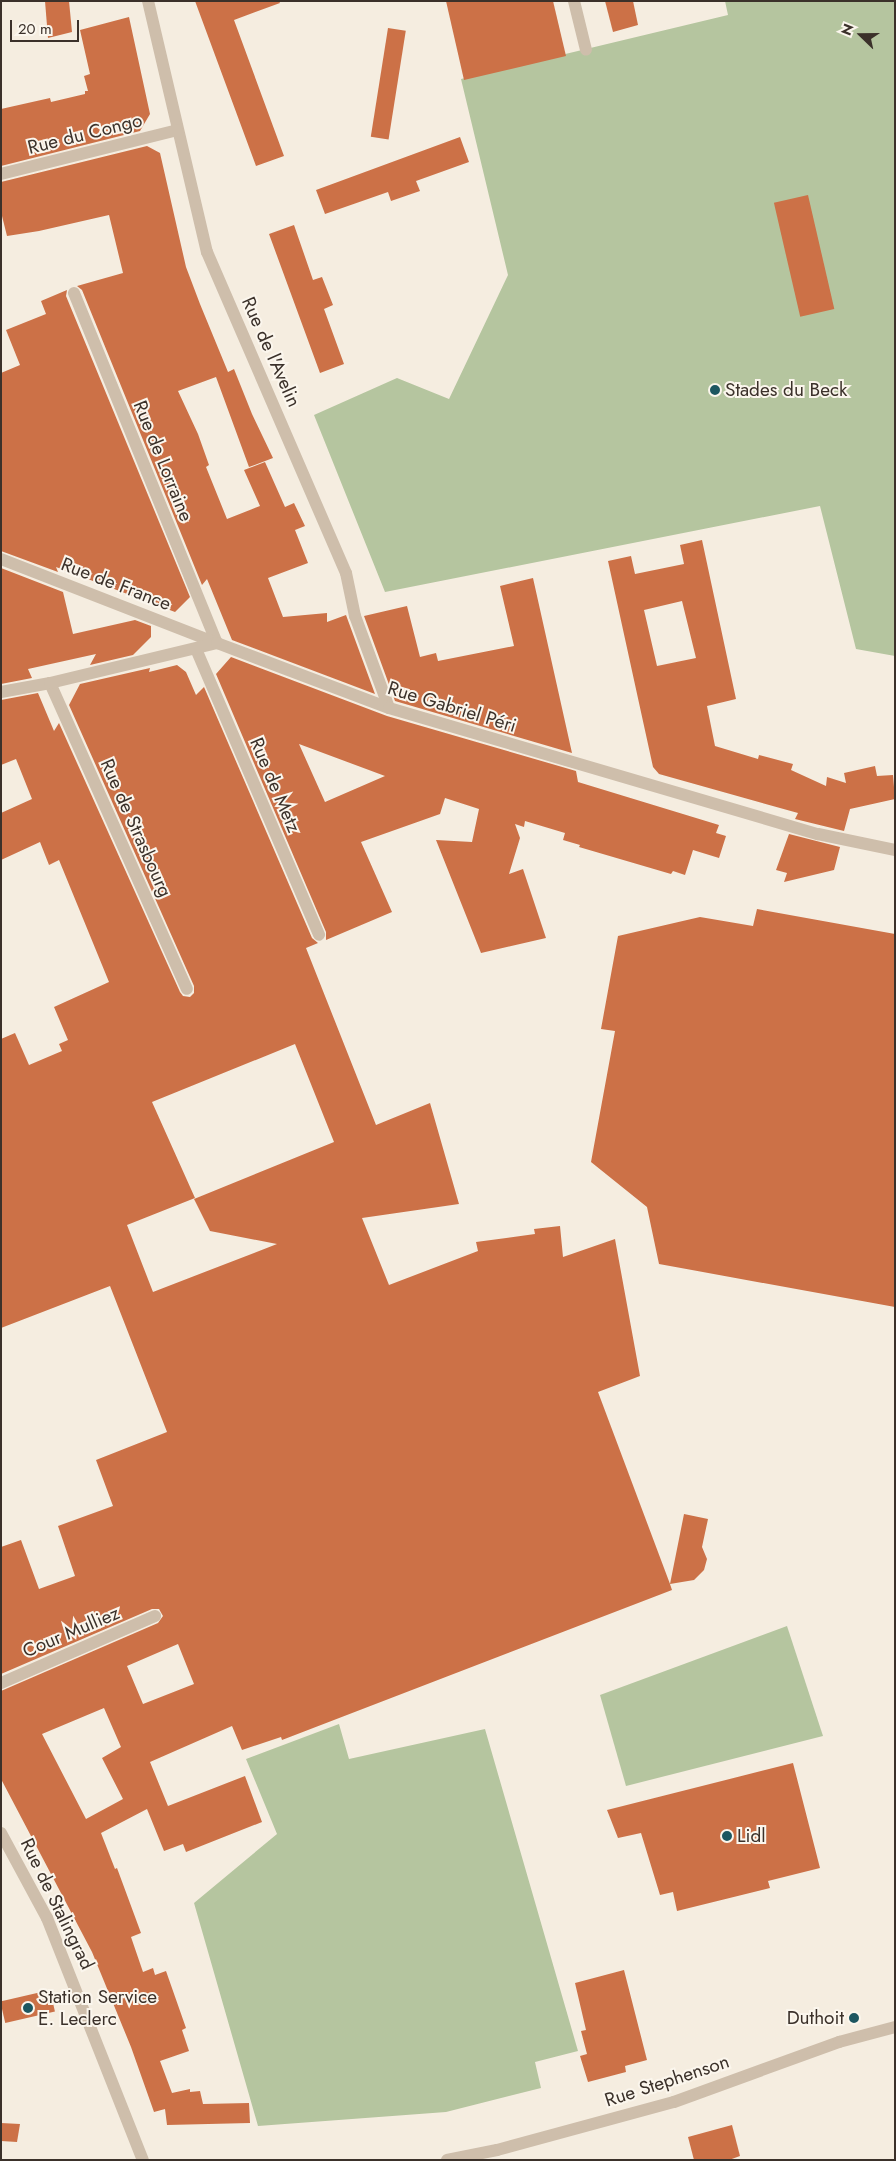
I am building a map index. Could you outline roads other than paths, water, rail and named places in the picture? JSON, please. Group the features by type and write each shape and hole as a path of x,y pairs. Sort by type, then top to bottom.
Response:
{"street":[{"name":"Rue de l'Avelin","path":"148,1 207,252 346,572 355,616 389,708"},
{"path":"574,1 586,50"},
{"name":"Rue du Congo","path":"1,174 177,130"},
{"name":"Rue de Lorraine","path":"74,293 217,644"},
{"name":"Rue de France","path":"1,559 217,644"},
{"path":"1,692 50,683 217,644"},
{"name":"Rue Gabriel Péri","path":"217,644 389,708 800,829 837,839 895,850"},
{"name":"Rue de Metz","path":"196,649 319,936"},
{"name":"Rue de Strasbourg","path":"50,683 187,989"},
{"name":"Cour Mulliez","path":"1,1683 155,1616"},
{"name":"Rue de Stalingrad","path":"1,1833 48,1918 143,2160"},
{"name":"Rue Stephenson","path":"447,2160 497,2150 674,2102 830,2045 895,2027"}],"place":[{"name":"Stades du Beck","path":"715,390"},
{"name":"Lidl","path":"727,1836"},
{"name":"Station Service E. Leclerc","path":"28,2008"},
{"name":"Duthoit","path":"854,2018"}]}
